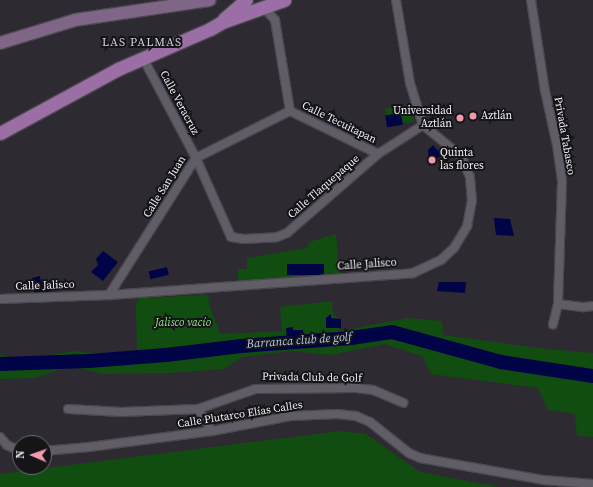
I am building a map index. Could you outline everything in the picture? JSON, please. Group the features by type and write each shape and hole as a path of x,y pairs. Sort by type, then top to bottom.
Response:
{"main road":[{"path":"222,22 246,0"},
{"path":"0,133 57,101 143,58 210,29 259,4 284,0"}],"street":[{"path":"0,43 75,20 182,1 210,0"},
{"path":"396,0 410,83 423,125"},
{"name":"Privada Tabasco","path":"531,0 545,91 557,145 562,182 558,304 553,324"},
{"path":"259,4 275,20 290,111"},
{"name":"Calle Veracruz","path":"143,58 196,158 231,237"},
{"name":"Calle Tecuitapan","path":"290,111 378,154"},
{"name":"Calle San Juan","path":"109,295 196,158 290,111"},
{"name":"Calle Tlaquepaque","path":"231,237 244,239 277,238 288,233 378,154 423,125"},
{"name":"Calle Jalisco","path":"0,299 109,295 413,273 442,260 454,248 467,226 472,201 470,177 461,156 423,125"},
{"path":"558,304 584,307 593,306"},
{"name":"Privada Club de Golf","path":"68,409 121,412 198,409 255,389 356,388 372,390 403,403"},
{"path":"198,409 212,431"},
{"name":"Calle Plutarco Elías Calles","path":"52,450 89,448 212,431 291,416 337,414 356,416 370,422 409,453 420,458 543,480 593,484"},
{"path":"0,436 7,445 12,447"}],"green space":[{"path":"412,105 414,122 387,125 385,108"},
{"path":"336,234 339,273 238,285 238,269 247,269 247,258 307,248 309,242"},
{"name":"Jalisco vacío","path":"208,295 209,304 220,334 282,331 280,307 332,301 333,315 338,318 339,331 408,318 442,321 443,335 546,349 593,353 593,437 577,436 575,414 548,410 538,388 431,374 422,356 385,344 331,355 292,351 242,357 224,369 171,373 104,374 69,366 36,378 0,379 0,355 24,360 74,351 134,357 137,352 136,308 138,298"},
{"path":"340,431 366,434 420,472 499,487 0,487 0,474 12,472 12,475 52,475 52,467"}],"shaded area":[{"path":"401,113 403,125 387,127 385,116"},
{"name":"Quinta las flores","path":"433,145 442,155 429,166 428,150"},
{"path":"494,218 510,219 514,236 496,235"},
{"path":"103,251 118,262 103,281 91,272 98,265 96,259"},
{"path":"287,264 324,264 324,275 287,275"},
{"path":"167,267 169,275 150,279 149,272"},
{"path":"40,276 41,283 51,280 52,291 34,294 32,278"},
{"path":"439,282 466,282 465,293 437,291"},
{"path":"331,314 331,318 341,319 341,328 326,328 326,318"},
{"path":"293,327 293,330 303,330 305,340 287,341 286,328"}],"waterway":[{"name":"Barranca club de golf","path":"0,364 89,361 166,355 241,346 351,338 392,332 501,362 593,376"}],"place":[{"name":"Aztlán","path":"473,116"},
{"name":"Universidad Aztlán","path":"460,118"},
{"name":"Quinta las flores","path":"432,160"}],"district":[{"name":"LAS PALMAS","path":"142,43"}]}
